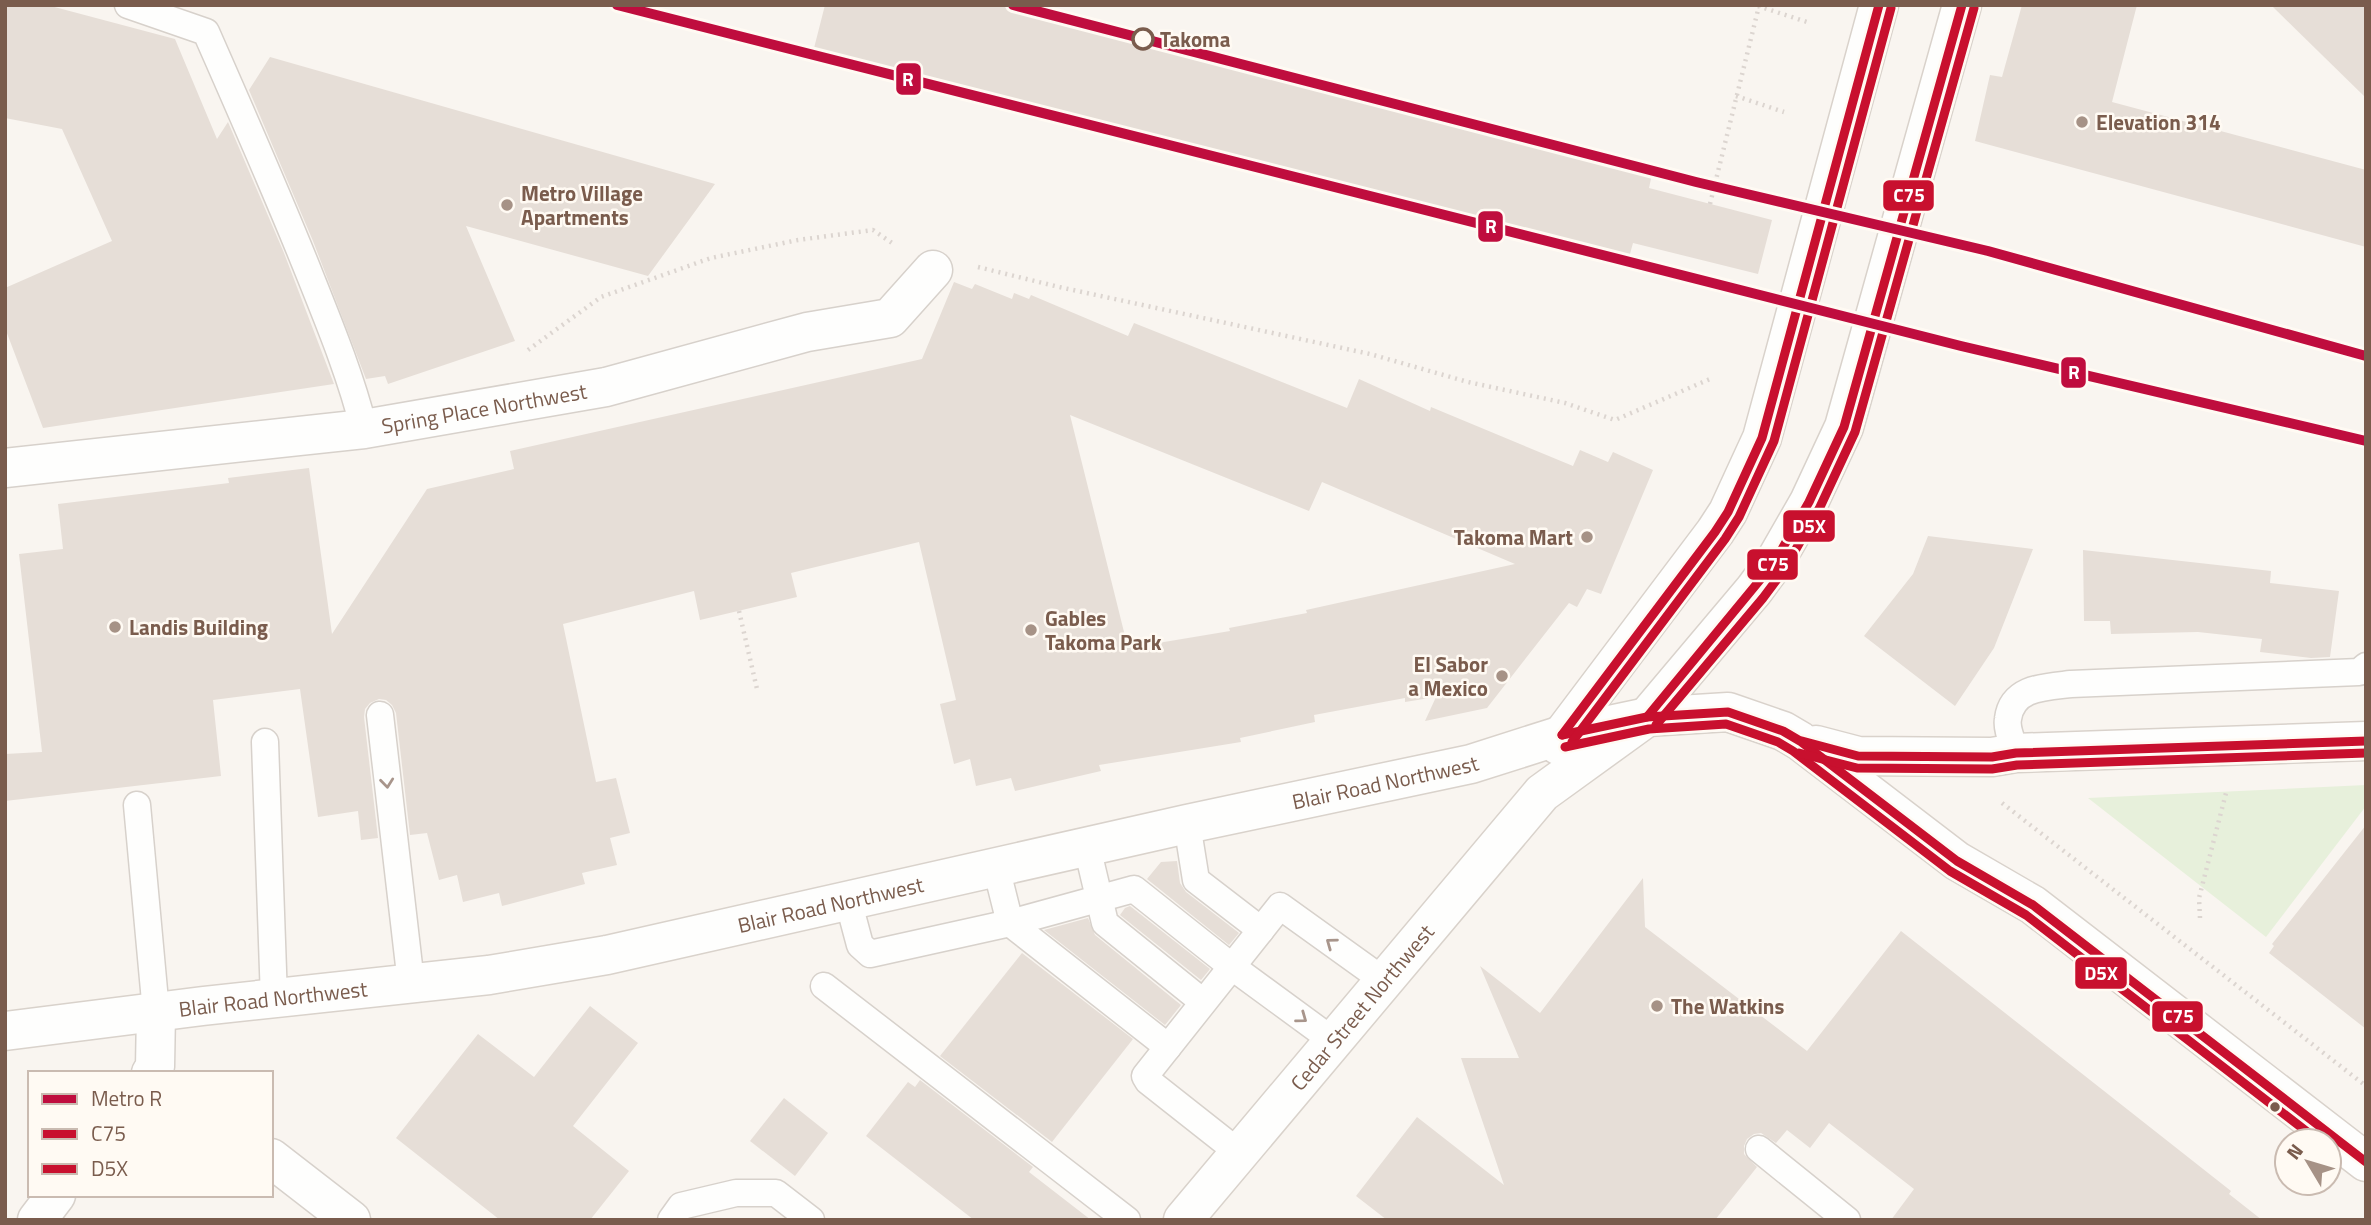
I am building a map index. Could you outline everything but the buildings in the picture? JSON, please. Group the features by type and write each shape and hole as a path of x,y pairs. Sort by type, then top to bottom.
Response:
{"main road":[{"name":"Cedar Street Northwest","path":"1542,793 1562,734 1721,522 1762,438 1879,5"},
{"name":"Cedar Street Northwest","path":"1183,1220 1382,980 1542,793 1647,717 1754,590 1773,563 1809,502 1844,427 1962,5"},
{"name":"Spring Place Northwest","path":"5,468 364,429 606,387 807,332 890,318 933,270"},
{"name":"Blair Road Northwest","path":"5,1031 489,975 607,955 1187,824 1471,764 1562,734 1647,717 1728,712 1783,731 1800,741"},
{"path":"1800,741 1858,757 1992,757 2016,753 2366,741"},
{"path":"1800,741 1957,861 2033,905 2366,1161"},
{"path":"156,1012 156,1071"},
{"path":"273,1160 351,1220"},
{"path":"37,1220 54,1197"}],"lane":[{"path":"128,5 206,32 284,209 342,356 364,429"},
{"path":"2016,753 2007,721 2015,700 2026,691 2071,684 2359,672 2366,666"},
{"path":"380,715 411,984"},
{"path":"265,742 274,999"},
{"path":"137,805 156,1012"},
{"path":"1187,824 1196,880 1261,930"},
{"path":"1087,847 1105,923 1203,1002"},
{"path":"996,867 1010,923 1168,1047"},
{"path":"848,900 860,946 870,954 1010,923 1134,889 1231,966 1332,1040"},
{"path":"1238,1152 1148,1082 1146,1076 1280,906 1382,980"},
{"path":"824,986 1127,1220"},
{"path":"1759,1149 1847,1220"},
{"path":"671,1220 681,1206 736,1193 776,1193 811,1220"}],"path":[{"path":"1710,204 1758,6 1807,22"},
{"path":"1736,96 1784,112"},
{"path":"521,355 601,297 711,258 798,240 873,230 933,270 957,262 1059,287 1370,354 1468,382 1565,403 1615,420 1710,379"},
{"path":"738,611 757,689"},
{"path":"2200,918 2199,898 2206,863 2227,790"},
{"path":"1997,799 2366,1086"}],"green space":[{"path":"2366,785 2366,806 2266,937 2088,798"}],"metro line":[{"name":"R","path":"617,5 1961,346 2366,441"},
{"name":"R","path":"1013,5 1696,182 1988,251 2366,356"}],"transit line":[{"name":"C75","path":"1562,735 1715,532 1728,512 1762,438 1879,5"},
{"name":"C75","path":"1647,717 1774,563 1809,502 1844,427 1962,5"},
{"name":"D5X","path":"1572,742 1725,539 1739,517 1774,441 1891,8"},
{"name":"D5X","path":"1656,725 1784,570 1820,507 1855,432 1974,8"},
{"name":"C75","path":"1562,735 1647,717 1728,712 1783,731 1800,741 1957,861 2033,905 2366,1162"},
{"name":"D5X","path":"1565,747 1649,729 1726,724 1778,742 1950,871 2026,915 2301,1127"},
{"name":"C75","path":"1802,741 1858,756 1992,757 2016,753 2366,741"},
{"name":"D5X","path":"1799,753 1857,768 1992,769 2017,765 2366,753"}],"place":[{"name":"Takoma","path":"1143,39"},
{"name":"Elevation 314","path":"2082,122"},
{"name":"Metro Village Apartments","path":"507,205"},
{"name":"Takoma Mart","path":"1587,537"},
{"name":"Landis Building","path":"115,627"},
{"name":"Gables Takoma Park","path":"1031,630"},
{"name":"El Sabor a Mexico","path":"1502,676"},
{"name":"The Watkins","path":"1657,1006"}]}
